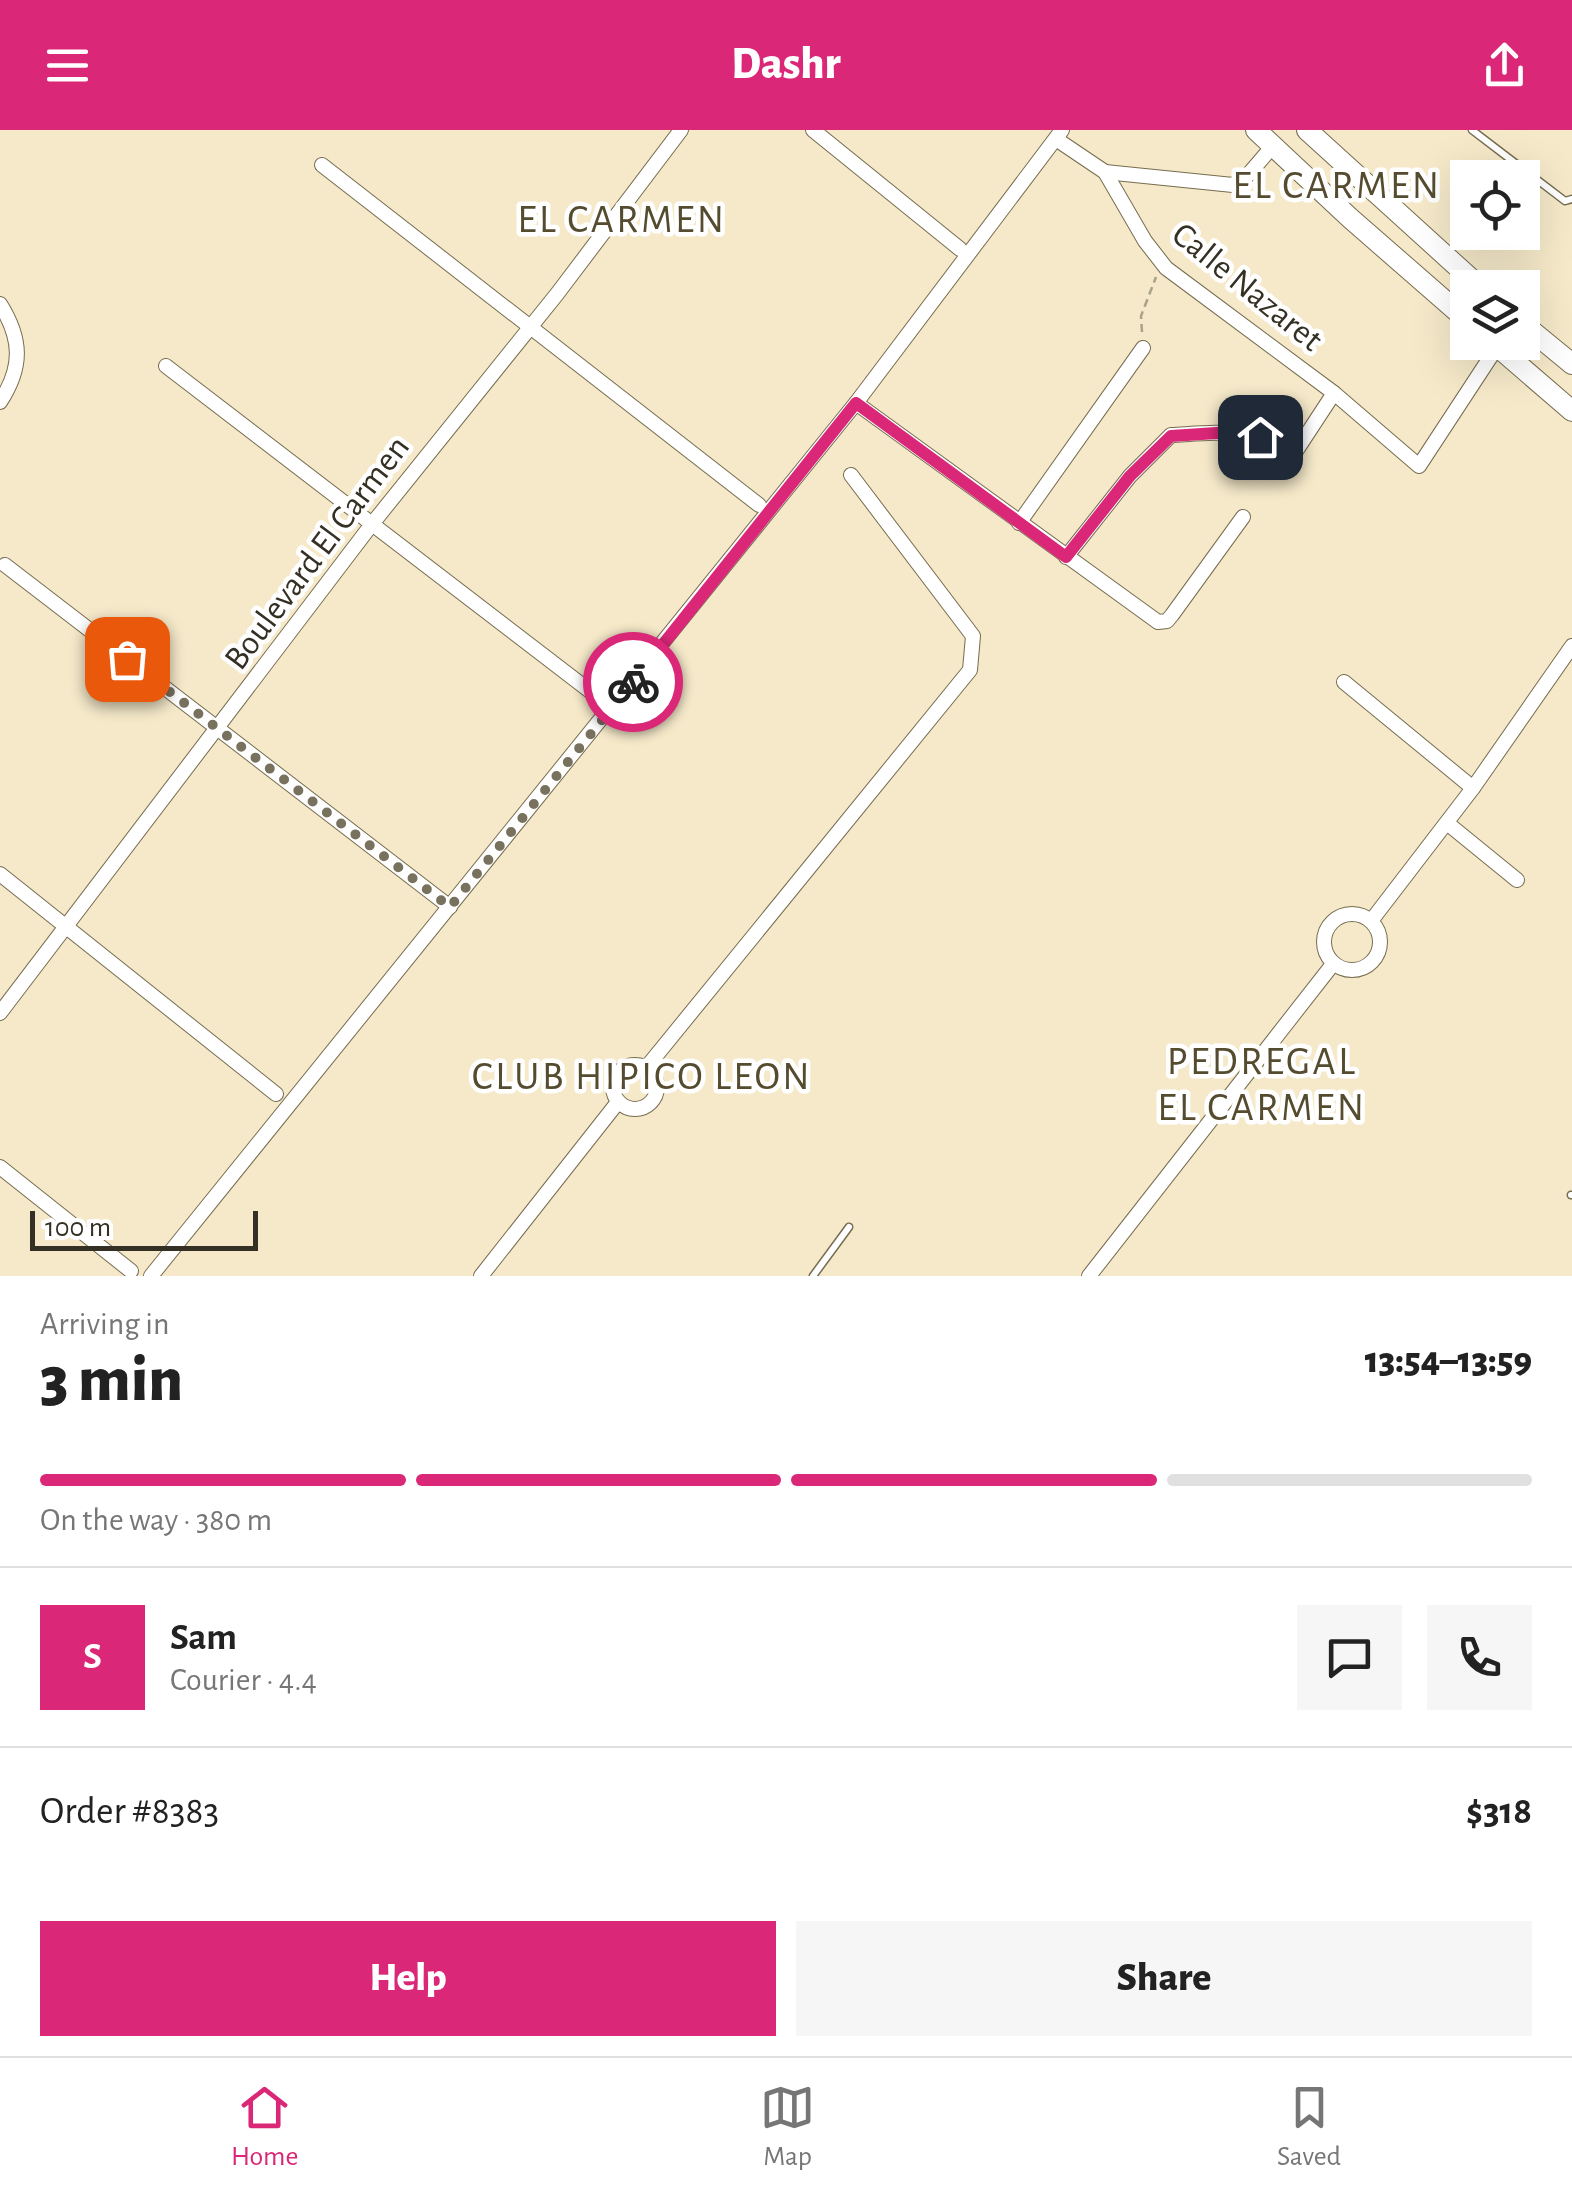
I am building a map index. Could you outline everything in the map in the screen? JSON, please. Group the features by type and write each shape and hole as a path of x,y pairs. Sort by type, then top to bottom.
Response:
{"main road":[{"path":"1256,130 1450,305"},
{"path":"1306,130 1462,270"},
{"path":"1540,338 1572,364"},
{"path":"1512,360 1572,411"}],"street":[{"name":"Boulevard El Carmen","path":"0,1013 372,524 681,130"},
{"path":"814,130 960,249"},
{"path":"151,1276 856,403 1059,135"},
{"name":"Calle Nazaret","path":"1059,135 1105,172 1161,262 1334,394 1420,466 1486,360"},
{"path":"1105,172 1233,185 1272,147"},
{"path":"322,164 759,504"},
{"path":"0,304 14,326 17,350 12,384 0,402"},
{"path":"1019,522 1143,348"},
{"path":"166,366 612,708"},
{"path":"1066,557 1130,476 1171,436 1232,432 1260,437 1294,454 1334,394"},
{"path":"856,403 1151,619 1164,622 1172,616 1243,516"},
{"path":"646,1068 970,670 973,636 851,475"},
{"path":"5,565 450,907"},
{"path":"1372,921 1473,788 1572,646"},
{"path":"1344,682 1473,788"},
{"path":"1446,823 1517,880"},
{"path":"0,874 276,1094"},
{"path":"1348,914 1360,914 1372,921 1381,944 1370,966 1358,971 1333,964 1326,954 1327,928 1348,914"},
{"path":"1089,1276 1333,964"},
{"path":"634,1065 646,1068 654,1076 657,1086 648,1105 638,1109 618,1102 612,1091 614,1079 622,1069 634,1065"},
{"path":"481,1276 618,1102"},
{"path":"0,1167 131,1271"}],"lane":[{"path":"1472,130 1566,201 1572,199"},
{"path":"813,1276 849,1227"}],"path":[{"path":"1143,348 1142,316 1161,262"}],"way so far":[{"path":"127,659 450,907 633,682"}],"district":[{"name":"EL CARMEN","path":"1337,184"},
{"name":"EL CARMEN","path":"622,218"},
{"name":"CLUB HIPICO LEON","path":"642,1075"},
{"name":"PEDREGAL EL CARMEN","path":"1262,1083"}],"route":[{"path":"633,682 856,403 1066,557 1130,476 1171,436 1232,432 1260,437"}]}
